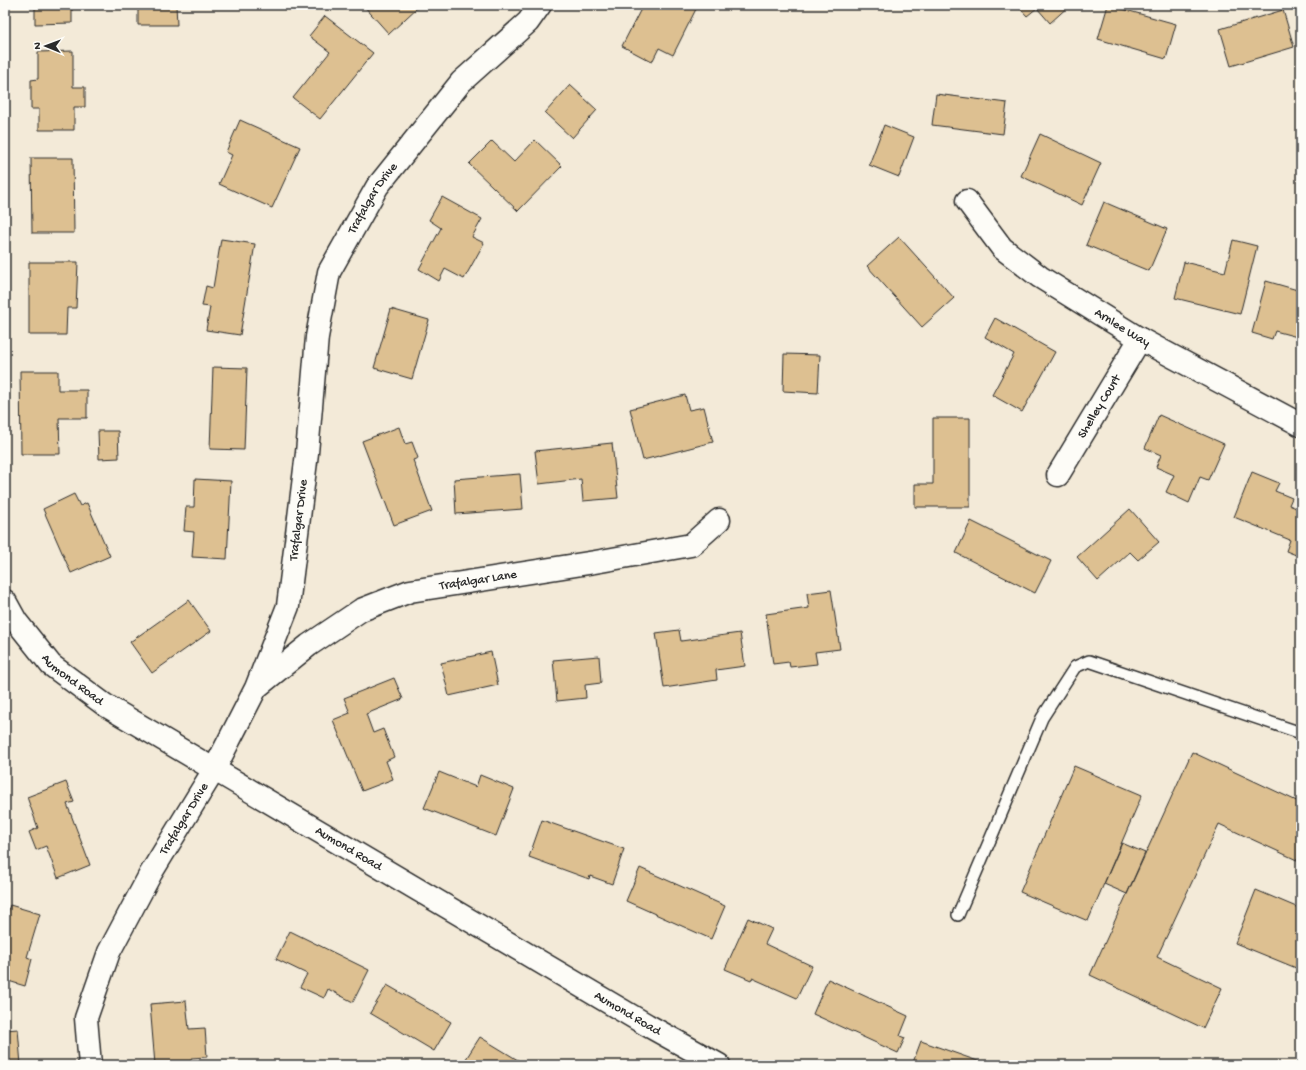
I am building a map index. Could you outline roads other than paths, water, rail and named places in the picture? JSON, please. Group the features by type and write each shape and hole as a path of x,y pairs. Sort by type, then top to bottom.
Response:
{"street":[{"name":"Trafalgar Drive","path":"90,1065 86,1018 109,952 152,873 214,770 256,688 288,606 307,453 317,337 329,272 377,187 461,82 528,22 540,5"},
{"name":"Arnlee Way","path":"967,201 1002,248 1040,277 1140,339 1301,424"},
{"name":"Shelley Court","path":"1058,475 1140,339"},
{"name":"Trafalgar Lane","path":"256,688 309,645 361,610 410,591 595,562 691,545 719,520"},
{"name":"Aumond Road","path":"5,601 16,621 51,665 105,705 640,1021 719,1065"}],"lane":[{"path":"958,915 1042,718 1075,667 1089,661 1301,733"}]}
